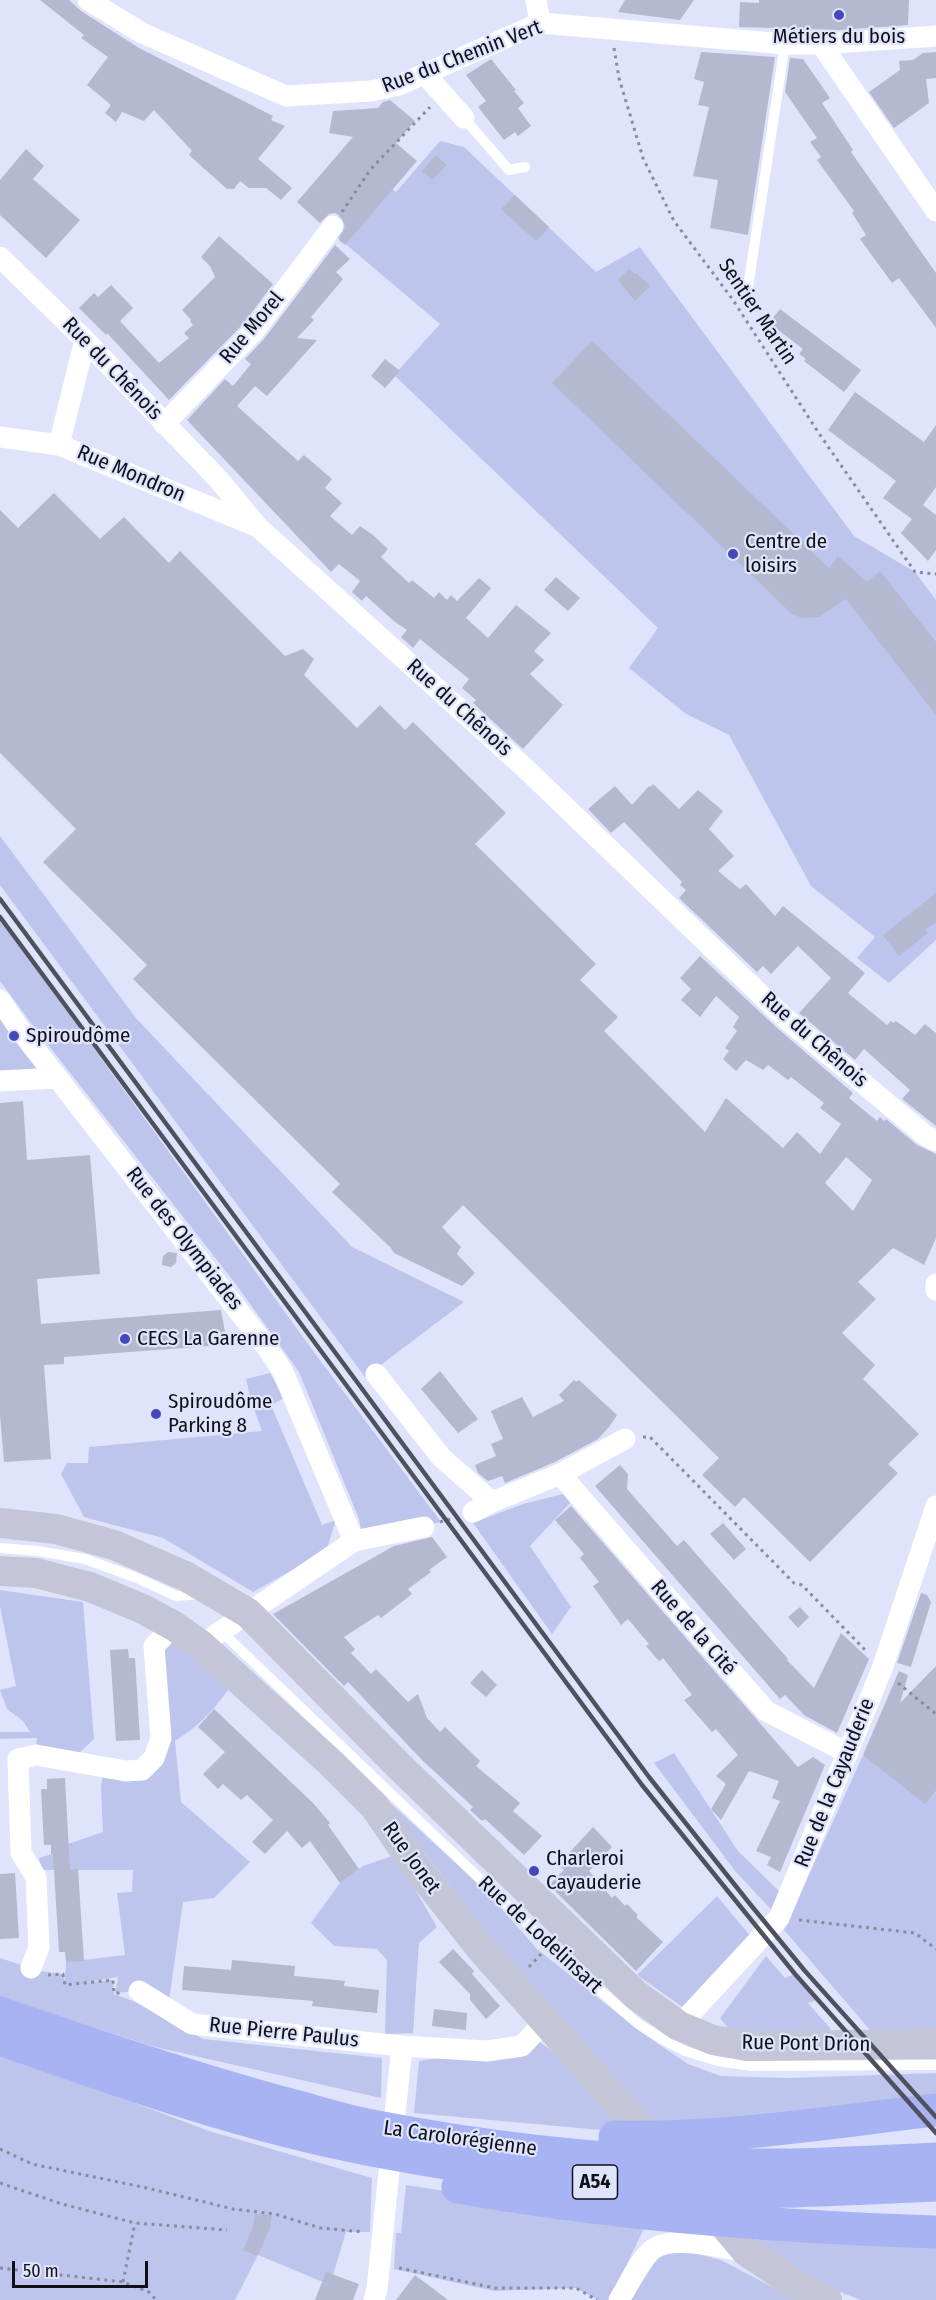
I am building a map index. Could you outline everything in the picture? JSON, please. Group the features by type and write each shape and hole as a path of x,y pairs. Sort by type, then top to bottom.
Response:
{"highway":[{"name":"La Carolorégienne","path":"0,2013 129,2057 266,2098 374,2127 466,2143 606,2158 708,2164 826,2164 936,2159"},
{"name":"La Carolorégienne","path":"0,2039 119,2081 259,2123 381,2152 489,2170 608,2184 708,2190 831,2190 936,2185"},
{"path":"466,2143 543,2136 660,2138 936,2110"},
{"path":"259,2123 301,2153 426,2181 528,2199 659,2215 862,2230 936,2232"}],"street":[{"name":"Rue du Chemin Vert","path":"88,0 142,33 286,96 371,92 399,85 540,23 785,44 821,44 936,36"},
{"path":"536,0 540,23"},
{"path":"821,44 936,211"},
{"path":"425,74 464,118"},
{"name":"Rue Morel","path":"164,424 254,331 333,226"},
{"name":"Rue du Chênois","path":"0,257 85,340 219,480 258,527 526,769 785,1018 925,1135 936,1141"},
{"path":"59,445 85,340"},
{"name":"Rue Mondron","path":"0,437 59,445 258,527"},
{"name":"Rue des Olympiades","path":"0,1000 10,1031 58,1078 228,1294 278,1364 354,1541"},
{"path":"0,1081 58,1078"},
{"path":"936,1284 936,1290"},
{"path":"376,1374 482,1507 560,1474 625,1439"},
{"name":"Rue de la Cité","path":"560,1474 766,1711 849,1753"},
{"name":"Rue de la Cayauderie","path":"679,2026 779,1918 882,1669 936,1506"},
{"name":"Rue de Lodelinsart","path":"0,1523 56,1529 114,1545 185,1576 248,1612 399,1766 636,1995 679,2026"},
{"path":"212,1638 354,1541 424,1527"},
{"name":"Rue Jonet","path":"0,1571 36,1573 90,1587 143,1609 174,1626 212,1638 375,1807 414,1864 482,1950 593,2073 741,2244 795,2284 827,2300"},
{"path":"31,1968 39,1947 36,1877 21,1853 18,1759 36,1755 126,1771 142,1770 154,1758 161,1738 154,1646 174,1626"},
{"name":"Rue Pierre Paulus","path":"139,1991 192,2024 402,2046"},
{"path":"374,2300 380,2264 402,2046 487,2051 522,2046 545,2021"},
{"name":"Rue Pont Drion","path":"679,2026 713,2040 747,2046 936,2044"},
{"name":"Rue Jonet","path":"619,2300 646,2255 654,2248 676,2241 741,2244"}],"lane":[{"path":"748,287 785,44"},
{"path":"464,118 509,170 525,167"},
{"path":"0,1548 38,1551 85,1559 137,1578 176,1596 214,1593"},
{"name":"Rue de Lodelinsart","path":"212,1638 550,1946 637,2023 662,2039 685,2051 718,2061 752,2066 936,2065"}],"path":[{"name":"Sentier Martin","path":"610,30 619,78 644,158 674,221 733,300 819,432 915,572 936,574"},
{"path":"333,226 370,170 442,94"},
{"path":"625,1439 650,1437 794,1583 802,1585 882,1669 936,1714"},
{"path":"424,1527 482,1507"},
{"path":"779,1918 915,1933 936,1949"},
{"path":"525,1970 536,1959"},
{"path":"31,1968 49,1975 63,1974 65,1985 113,1980 114,1993 139,1991"},
{"path":"0,2149 32,2164 233,2209 275,2214 320,2228 346,2232 383,2233"},
{"path":"0,2183 62,2204 135,2223 227,2230"},
{"path":"123,2282 135,2223"},
{"path":"380,2264 495,2288 576,2288 597,2300"},
{"path":"0,2268 123,2282 149,2292 156,2300"}],"shaded area":[{"name":"Centre de loisirs","path":"440,141 464,147 596,272 640,247 854,536 915,572 936,600 936,940 889,983 857,958 875,937 811,886 729,735 686,714 629,668 658,628 394,375 440,324 329,230 370,170 396,192"},
{"path":"0,836 136,1018 352,1247 464,1302 365,1377 0,885"},
{"path":"0,919 316,1355 441,1522 363,1539 359,1519 299,1372 235,1283 0,981"},
{"name":"Spiroudôme","path":"0,994 58,1078 0,1081"},
{"path":"270,1373 284,1398 271,1405 322,1525 336,1520 326,1551 253,1592 163,1538 84,1517 61,1474 67,1463 88,1463 89,1447 262,1431 246,1379"},
{"path":"563,1494 570,1503 530,1546 571,1607 552,1634 473,1523 523,1504"},
{"path":"0,1590 83,1602 94,1739 77,1755 36,1746 37,1738 0,1739 0,1732 30,1732 23,1721 7,1709 0,1690 16,1686 0,1606"},
{"path":"175,1636 230,1687 206,1717 175,1741 181,1802 250,1862 214,1898 183,1902 169,2001 139,1991 115,1993 118,1977 82,1983 113,1980 114,1994 133,2001 203,2039 382,2058 381,2098 155,2047 0,1998 0,1958 40,1971 63,1974 65,1981 66,1962 125,1955 117,1893 132,1892 133,1870 42,1870 39,1858 52,1854 69,1853 68,1844 103,1832 101,1787 104,1766 142,1770 159,1745 155,1656"},
{"path":"674,1753 738,1851 782,1894 779,1918 736,1872 654,1763"},
{"path":"863,1755 936,1790 936,2041 876,2037 784,1930"},
{"path":"373,1787 486,1891 537,1949 642,2033 688,2064 721,2076 788,2078 936,2073 936,2102 718,2126 635,2122"},
{"path":"395,1855 437,1927 419,1943 413,2033 385,2034 387,1960 377,1949 334,1946 311,1923 340,1883 363,1866"},
{"path":"717,1896 752,1938 691,2013 637,1975"},
{"path":"766,1956 785,1978 795,1974 817,2000 808,2003 831,2029 800,2045 732,2033 720,2018"},
{"path":"531,2036 571,2064 623,2132 414,2113 419,2061 507,2048"},
{"path":"0,2052 209,2131 372,2178 370,2232 346,2232 330,2285 258,2255 235,2300 0,2300"},
{"path":"406,2185 647,2222 610,2300 598,2300 576,2288 494,2291 394,2269 396,2233 401,2233"},
{"path":"757,2230 936,2241 936,2300 861,2300 806,2279 757,2242"},
{"path":"678,2249 721,2260 797,2300 631,2300 660,2254"}],"building":[{"path":"40,0 69,0 81,11 139,48 273,116 271,120 285,126 258,159 292,188 281,200 266,188 249,188 240,181 234,189 227,189 189,155 192,151 154,110 144,121 122,112 116,122 105,113 111,105 87,85 108,57 81,38 84,35"},
{"path":"625,0 694,0 680,20 618,12"},
{"name":"Métiers du bois","path":"759,0 909,0 908,25 839,30 739,27 740,2 759,3"},
{"path":"701,52 775,57 748,235 710,228 718,180 693,176 709,107 698,105 704,82 694,79"},
{"path":"936,52 936,78 926,79 929,103 894,128 869,92 900,70 899,61 913,60 923,53"},
{"path":"790,58 803,59 830,98 822,103 853,150 851,152 936,273 936,328 899,278 892,283 860,239 866,235 852,213 854,211 817,160 821,157 810,142 817,138 785,92"},
{"path":"491,59 524,103 518,108 531,126 518,136 515,132 504,140 478,107 486,101 466,75"},
{"path":"390,100 415,121 396,143 417,161 345,245 339,240 346,227 341,216 335,213 329,214 320,223 297,202 353,137 329,133 333,111 378,108 383,102"},
{"path":"26,149 44,166 33,179 80,220 46,258 0,215 0,180"},
{"path":"436,155 447,165 432,180 422,171"},
{"path":"515,195 549,227 536,241 501,209"},
{"path":"219,236 273,284 244,323 169,400 107,333 106,335 79,308 94,293 98,297 111,285 133,308 120,321 159,363 189,338 184,333 193,325 182,310 215,277 210,266 201,257"},
{"path":"335,245 350,259 336,272 343,279 311,317 314,320 297,338 317,340 267,396 255,386 237,406 298,461 304,455 332,479 325,488 342,503 330,516 352,535 360,526 373,535 388,549 381,557 409,583 412,580 434,598 439,592 447,600 451,595 457,601 479,578 491,588 466,618 488,638 516,605 551,633 534,651 544,660 530,674 563,705 523,749 473,703 476,700 462,688 469,679 420,639 413,648 401,637 407,630 366,596 362,601 352,592 360,581 339,564 331,572 187,420 225,379 233,386 251,364 245,359 264,339"},
{"path":"629,269 650,286 635,301 618,280"},
{"path":"780,309 861,370 844,392 804,361 806,359 799,354 803,349 769,323"},
{"path":"592,341 829,568 838,556 867,582 880,571 936,642 936,715 846,599 819,617 802,618 792,614 552,383"},
{"path":"385,359 400,371 385,388 371,376"},
{"path":"855,392 924,442 936,425 936,487 923,505 936,515 936,550 928,561 901,533 912,519 883,498 896,481 828,430"},
{"path":"54,493 100,539 124,517 169,563 180,551 285,656 303,649 314,659 304,675 357,728 380,705 405,730 413,722 506,813 475,844 596,964 580,980 618,1017 604,1031 705,1132 726,1098 783,1148 797,1132 820,1154 841,1124 820,1108 824,1103 791,1077 788,1080 768,1065 763,1070 746,1060 736,1071 723,1059 729,1051 725,1048 737,1031 733,1027 739,1017 716,996 700,1017 681,1000 691,989 680,978 700,956 777,1028 853,1093 849,1098 877,1121 880,1117 884,1121 886,1119 917,1145 936,1154 936,1238 924,1265 893,1248 858,1282 876,1299 842,1333 875,1365 863,1379 919,1434 888,1464 898,1473 810,1562 744,1497 735,1507 702,1475 719,1458 463,1205 442,1227 461,1247 457,1254 475,1273 462,1286 394,1253 332,1192 340,1184 133,979 147,965 43,862 76,829 0,753 0,510 18,528","holes":["846,1157 872,1180 853,1211 825,1183"]},
{"path":"556,577 580,598 568,611 544,590"},
{"path":"653,784 679,809 698,790 723,811 709,829 734,856 718,871 740,889 746,884 775,916 783,906 865,973 848,993 887,1025 891,1021 893,1023 896,1021 915,1035 925,1024 936,1033 936,1126 902,1099 910,1090 864,1049 855,1060 799,1013 831,978 798,946 771,974 763,966 757,972 679,898 686,890 680,885 682,882 624,822 611,833 588,809 615,786 632,805"},
{"path":"936,893 936,922 925,930 928,933 899,956 883,935"},
{"path":"23,1101 27,1160 90,1155 100,1274 37,1279 41,1324 221,1310 225,1332 222,1332 223,1345 64,1357 64,1364 44,1365 51,1459 4,1462 0,1415 0,1103"},
{"path":"168,1252 177,1253 176,1263 171,1267 162,1265 163,1256"},
{"path":"440,1371 478,1419 458,1433 421,1389"},
{"path":"574,1380 576,1382 579,1380 617,1415 598,1439 555,1462 505,1483 502,1476 488,1481 478,1473 475,1465 496,1456 491,1444 503,1439 491,1411 522,1397 533,1417 564,1401 559,1395"},
{"path":"620,1465 628,1474 627,1489 677,1546 684,1540 787,1660 814,1688 841,1633 869,1659 837,1733 804,1715 785,1695 780,1699 595,1486"},
{"path":"571,1506 798,1767 813,1757 825,1765 780,1872 767,1865 771,1857 756,1851 780,1801 772,1798 779,1781 749,1771 721,1820 711,1809 726,1784 716,1776 738,1755 716,1729 712,1732 684,1700 692,1695 663,1658 660,1661 657,1659 646,1646 649,1644 628,1619 621,1625 593,1586 599,1582 580,1558 584,1554 555,1520"},
{"path":"723,1523 746,1549 734,1560 710,1534"},
{"path":"432,1537 447,1557 408,1589 412,1594 381,1618 378,1615 344,1637 355,1649 351,1653 371,1674 376,1669 408,1702 418,1694 427,1718 440,1732 445,1727 480,1761 476,1766 520,1803 513,1811 542,1836 524,1855 485,1819 482,1821 470,1810 473,1807 423,1761 348,1682 344,1686 273,1614 394,1546"},
{"path":"921,1593 927,1595 931,1602 911,1667 897,1663"},
{"path":"800,1607 809,1617 798,1628 788,1617"},
{"path":"128,1649 129,1658 135,1658 140,1740 116,1741 110,1650"},
{"path":"936,1666 936,1790 925,1804 863,1755 899,1671 908,1675 900,1703"},
{"path":"482,1670 497,1685 486,1697 470,1683"},
{"path":"214,1709 313,1803 330,1823 328,1825 359,1869 340,1883 310,1841 302,1848 287,1831 265,1854 252,1842 273,1820 247,1795 241,1800 223,1784 218,1789 203,1774 225,1752 198,1727"},
{"path":"65,1778 70,1870 78,1869 84,1961 66,1962 65,1952 59,1952 53,1854 51,1854 51,1845 44,1845 41,1789 47,1789 47,1779"},
{"path":"593,1827 612,1847 589,1871 612,1898 615,1895 625,1906 627,1904 638,1915 636,1917 663,1942 636,1971 549,1885 564,1870 558,1865"},
{"path":"15,1873 19,1938 0,1939 0,1874"},
{"path":"453,1949 474,1971 472,1974 500,2006 486,2019 470,2000 470,1994 439,1962"},
{"path":"232,1960 295,1966 294,1976 345,1981 344,1986 379,1990 377,2013 312,2006 313,2001 182,1990 184,1966 231,1970"},
{"path":"434,2009 467,2013 466,2030 432,2026"},
{"path":"255,2214 272,2215 270,2228 257,2256 243,2250 252,2230"},
{"path":"326,2272 359,2284 353,2300 315,2300"},
{"path":"415,2275 431,2287 448,2300 396,2300"}],"railway":[{"path":"0,899 649,1777 805,1971 936,2117"},
{"path":"0,917 642,1785 795,1974 936,2133"}],"place":[{"name":"Métiers du bois","path":"839,15"},
{"name":"Centre de loisirs","path":"733,554"},
{"name":"Spiroudôme","path":"14,1036"},
{"name":"CECS La Garenne","path":"125,1339"},
{"name":"Spiroudôme Parking 8","path":"156,1414"},
{"name":"Charleroi Cayauderie","path":"534,1871"}]}
